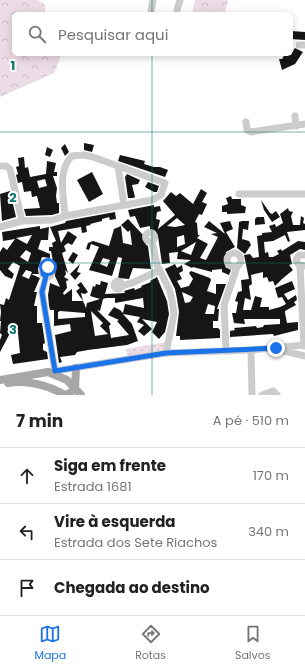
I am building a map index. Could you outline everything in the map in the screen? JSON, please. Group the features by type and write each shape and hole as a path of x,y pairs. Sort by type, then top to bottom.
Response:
{"main road":[{"path":"0,384 15,382 39,384 52,388 65,395 70,393 74,388 76,368"},
{"path":"39,384 38,378 48,372"},
{"path":"0,380 48,372 64,378 81,395"}],"street":[{"path":"150,12 153,0"},
{"path":"177,10 180,0"},
{"path":"295,116 296,126"},
{"path":"246,122 247,130 251,132 305,124"},
{"path":"0,227 22,221 53,220 65,216 156,199 164,190 165,183 84,155 72,156 68,160 63,174 65,216"},
{"path":"0,166 6,166 10,169 22,221"},
{"path":"118,166 124,205"},
{"path":"239,194 305,194"},
{"path":"152,241 158,271 169,289 174,314 166,353"},
{"path":"46,276 42,292 48,372 166,353 251,350 305,346 302,330 302,266 296,262 296,258 301,254 305,255"},
{"path":"226,351 224,305 237,266"},
{"path":"121,286 132,284 158,271"},
{"path":"276,348 305,356"},
{"path":"251,350 252,395"},
{"path":"262,395 273,391 277,395"}],"green space":[{"path":"0,0 38,0 45,5 45,12 12,12 12,56 61,56 54,73 0,97"},
{"path":"195,0 228,0 225,12 192,12"},
{"path":"166,342 164,351 127,357 126,349"}],"building":[{"path":"293,31 305,32 305,40 293,39"},
{"path":"295,48 303,52 295,64 282,70 279,59 282,59 284,56 293,56 293,51"},
{"path":"84,143 94,145 92,152 84,150"},
{"path":"65,144 69,152 65,156 61,148"},
{"path":"47,147 53,150 50,157 45,155"},
{"path":"120,155 145,161 144,164 168,170 165,177 118,161"},
{"path":"24,157 25,168 28,167 30,177 46,174 47,161 56,163 54,172 57,172 57,176 53,176 57,188 56,196 57,203 59,203 59,213 52,215 26,216 24,209 40,208 37,196 32,197 31,191 24,192 22,182 18,183 16,167 19,166 18,158","holes":["45,179 47,186 39,188 37,181"]},
{"path":"92,172 103,194 89,202 77,180"},
{"path":"127,174 140,180 138,184 132,185 135,197 133,198 128,198 125,177"},
{"path":"148,182 159,186 157,192 145,187"},
{"path":"201,189 207,193 202,202 207,204 202,215 199,214 195,222 197,223 198,235 200,235 197,238 208,244 200,258 206,260 218,237 211,234 217,233 204,227 209,221 225,234 220,223 230,221 233,229 226,232 235,247 226,252 226,261 224,261 226,268 231,270 229,275 222,272 222,269 212,270 212,272 192,268 184,264 191,260 177,259 178,252 169,253 170,263 162,264 158,236 154,230 150,230 150,226 140,228 135,216 130,217 128,210 154,205 154,207 160,206 161,211 157,212 156,219 160,220 158,229 175,215 163,201 171,192 176,196 180,193 193,204","holes":["177,218 185,225 175,227 167,226","184,235 185,244 177,247 177,237","196,242 191,255 181,251"]},
{"path":"10,191 16,217 2,221 0,194"},
{"path":"231,196 232,199 241,199 241,205 246,207 245,213 227,214 227,212 222,212 222,206 228,204 226,198"},
{"path":"261,200 270,213 272,214 276,211 280,217 272,222 264,210"},
{"path":"288,208 289,211 293,212 291,216 293,225 300,225 301,216 304,218 303,223 305,224 305,230 287,232 290,241 288,242 285,235 273,241 264,242 265,253 268,252 269,257 273,257 279,254 277,251 281,249 282,251 298,241 305,242 305,250 300,249 290,255 292,264 289,265 293,270 275,286 273,281 269,282 267,277 263,278 263,272 251,275 252,284 249,286 251,300 245,298 243,310 251,310 255,296 262,298 260,307 269,307 269,310 286,304 282,297 278,298 275,288 292,281 295,289 284,294 288,300 296,295 297,300 294,302 296,305 285,311 285,313 287,323 298,322 298,330 274,336 273,334 230,337 230,331 235,330 234,328 256,326 257,328 263,327 264,325 280,324 280,319 244,319 245,324 234,323 232,313 236,313 238,302 235,301 238,292 242,291 241,280 249,279 244,255 250,254 253,258 259,257 257,236 262,235 262,233 272,232 269,226 275,224 276,227 283,223 280,214"},
{"path":"115,212 116,219 110,220 109,217 102,219 102,221 90,224 91,225 86,226 87,232 82,233 81,227 58,231 61,243 68,231 77,237 72,245 68,243 64,246 66,251 62,253 68,273 65,270 66,274 64,277 69,280 66,281 67,288 63,293 64,295 72,289 72,301 83,301 86,308 87,303 100,299 90,296 93,286 95,287 96,284 100,285 101,281 108,283 105,294 125,293 124,291 134,288 135,290 142,287 141,286 151,282 150,281 157,277 167,301 169,314 165,332 159,339 152,332 157,322 142,319 152,329 144,336 138,331 144,325 137,322 140,317 123,314 132,324 138,341 127,345 77,352 75,355 60,357 62,362 59,363 55,335 71,331 70,324 54,326 54,310 50,310 49,306 48,295 50,283 60,287 55,276 55,263 53,262 49,247 53,247 52,243 56,241 50,227 65,223 66,221","holes":["115,298 115,303 143,298 144,308 125,304 123,313 114,307 108,315 119,320 117,321 129,335 111,338 109,326 111,324 97,310 100,311 103,299","91,311 103,323 100,326 108,334 95,336","58,312 85,313 85,317 58,319"]},
{"path":"257,217 264,217 265,224 255,225 255,219"},
{"path":"128,219 144,236 146,245 148,246 151,269 133,268 129,279 118,278 122,258 118,257 112,276 89,270 99,247 91,244 89,250 86,249 88,243 93,241 109,246 114,229 121,226 123,243 132,245 130,230 128,232 121,225","holes":["103,258 110,260 107,267 100,264"]},
{"path":"249,221 248,230 243,229 242,239 249,241 251,245 245,254 237,248 239,222"},
{"path":"40,226 40,229 49,227 48,240 41,240 38,249 50,254 50,258 42,257 38,269 39,274 31,274 40,278 34,292 37,292 34,306 37,306 37,323 42,323 45,343 43,344 43,350 47,352 48,359 13,364 11,355 20,353 18,333 9,335 0,352 0,340 2,335 0,333 0,304 4,305 6,298 9,300 20,266 13,262 8,269 14,274 12,279 5,276 0,270 0,252 3,247 7,250 15,239 3,241 2,232","holes":["32,235 27,244 16,238","26,250 31,253 28,262 20,257","26,270 32,272 29,279 22,276"]},
{"path":"73,252 78,255 73,264 68,260"},
{"path":"80,264 77,272 81,273 75,280 70,274"},
{"path":"175,264 177,268 182,265 183,271 179,273 182,279 177,281 181,288 189,286 193,279 189,273 191,271 210,278 211,280 207,291 216,294 216,284 226,284 217,309 219,309 218,321 213,321 213,328 218,328 220,330 220,338 180,340 180,336 176,336 179,312 177,299 175,289 165,269","holes":["182,292 193,297 190,302 185,303","208,304 215,306 214,314 205,314"]},
{"path":"81,282 88,292 85,294 81,293 83,301 76,291 80,288 77,285"}],"route":[{"path":"48,267 45,267 42,271 44,276 46,276 42,292 55,371 166,353 276,348"}]}
